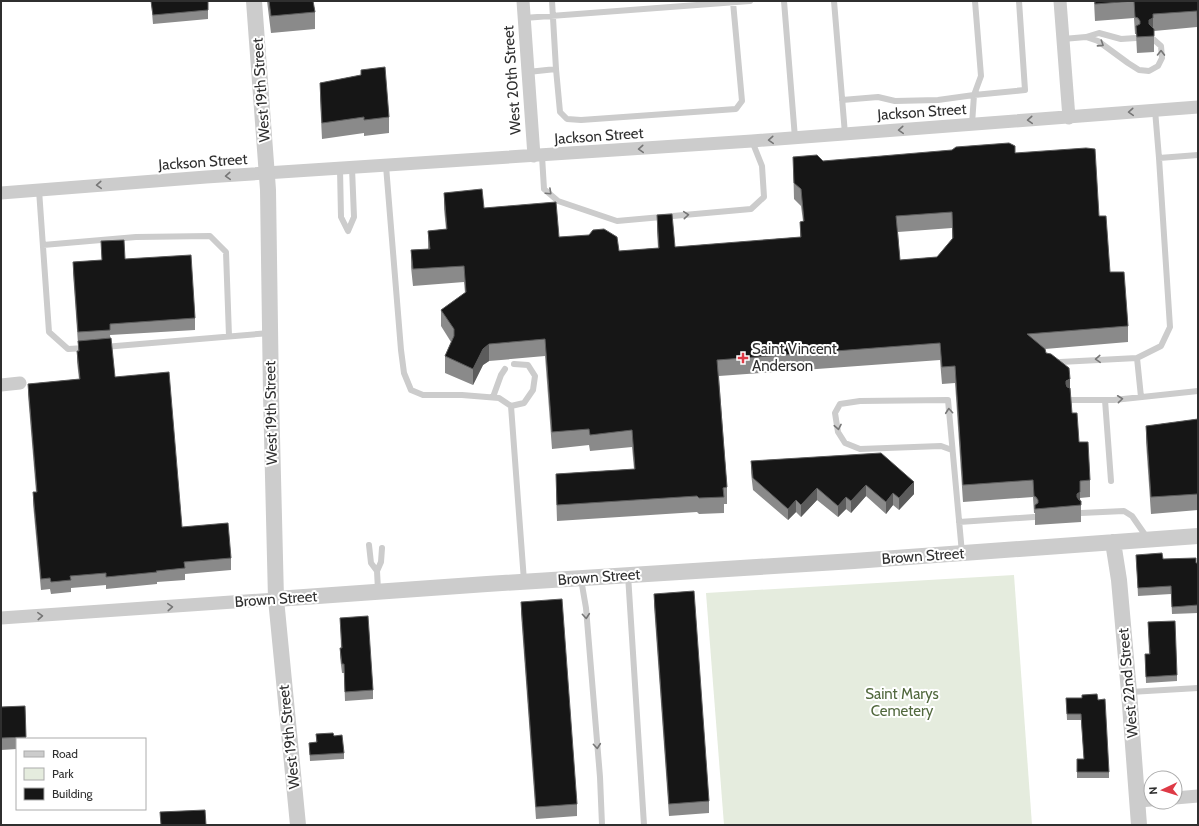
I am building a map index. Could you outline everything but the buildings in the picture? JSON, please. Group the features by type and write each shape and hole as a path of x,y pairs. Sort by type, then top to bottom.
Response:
{"street":[{"name":"West 19th Street","path":"254,1 267,173 276,600 298,825"},
{"name":"West 20th Street","path":"523,1 528,72 538,156"},
{"path":"1060,1 1069,118"},
{"name":"Jackson Street","path":"1,192 795,138 1198,107"},
{"path":"1,385 20,383"},
{"name":"Brown Street","path":"1,618 1198,536"},
{"name":"West 22nd Street","path":"1113,542 1119,580 1129,692 1143,793"},
{"path":"1183,797 1198,796"},
{"name":"West 22nd Street","path":"1139,825 1143,805"}],"lane":[{"path":"552,1 560,112 567,119 581,120 736,109 742,101 733,2"},
{"path":"524,18 750,1"},
{"path":"784,1 795,138"},
{"path":"834,1 844,134"},
{"path":"972,124 974,95 980,76 975,1"},
{"path":"842,100 878,97 895,101 938,100 1025,90 1019,1"},
{"path":"1063,39 1086,37 1099,33 1121,39 1136,38"},
{"path":"1086,37 1098,41 1139,70 1149,70 1158,66 1162,58 1161,46 1153,39"},
{"path":"528,72 556,69"},
{"path":"1049,366 1060,362 1137,358 1161,346 1170,327 1155,110"},
{"path":"538,156 544,189 558,201 617,221 750,209 764,197 762,166 752,141"},
{"path":"1159,158 1198,154"},
{"path":"386,166 400,350 404,373 411,390 423,395 493,397 499,398 511,406 524,403 533,390 535,376 528,365 514,364"},
{"path":"346,168 354,217 348,231 341,217 346,168"},
{"path":"39,190 49,332 68,349 270,333"},
{"path":"43,245 136,237 210,236 226,252 230,336"},
{"path":"1137,358 1141,397"},
{"path":"493,397 501,374 505,369"},
{"path":"1070,400 1105,400 1198,391"},
{"path":"952,450 941,446 860,449 845,443 838,432 835,413 840,404 860,401 948,400 962,553"},
{"path":"1105,400 1111,481"},
{"path":"511,406 524,581"},
{"path":"1081,514 1124,511 1132,516 1149,540"},
{"path":"959,522 1034,517"},
{"path":"369,545 371,563 377,571"},
{"path":"378,592 377,571 381,562 382,548"},
{"path":"628,575 644,825"},
{"path":"581,578 586,608 600,777 602,825"},
{"path":"1129,692 1198,688"}],"green space":[{"name":"Saint Marys Cemetery","path":"1014,575 1032,825 724,825 706,593"}],"place":[{"name":"Saint Vincent Anderson","path":"743,358"}]}
